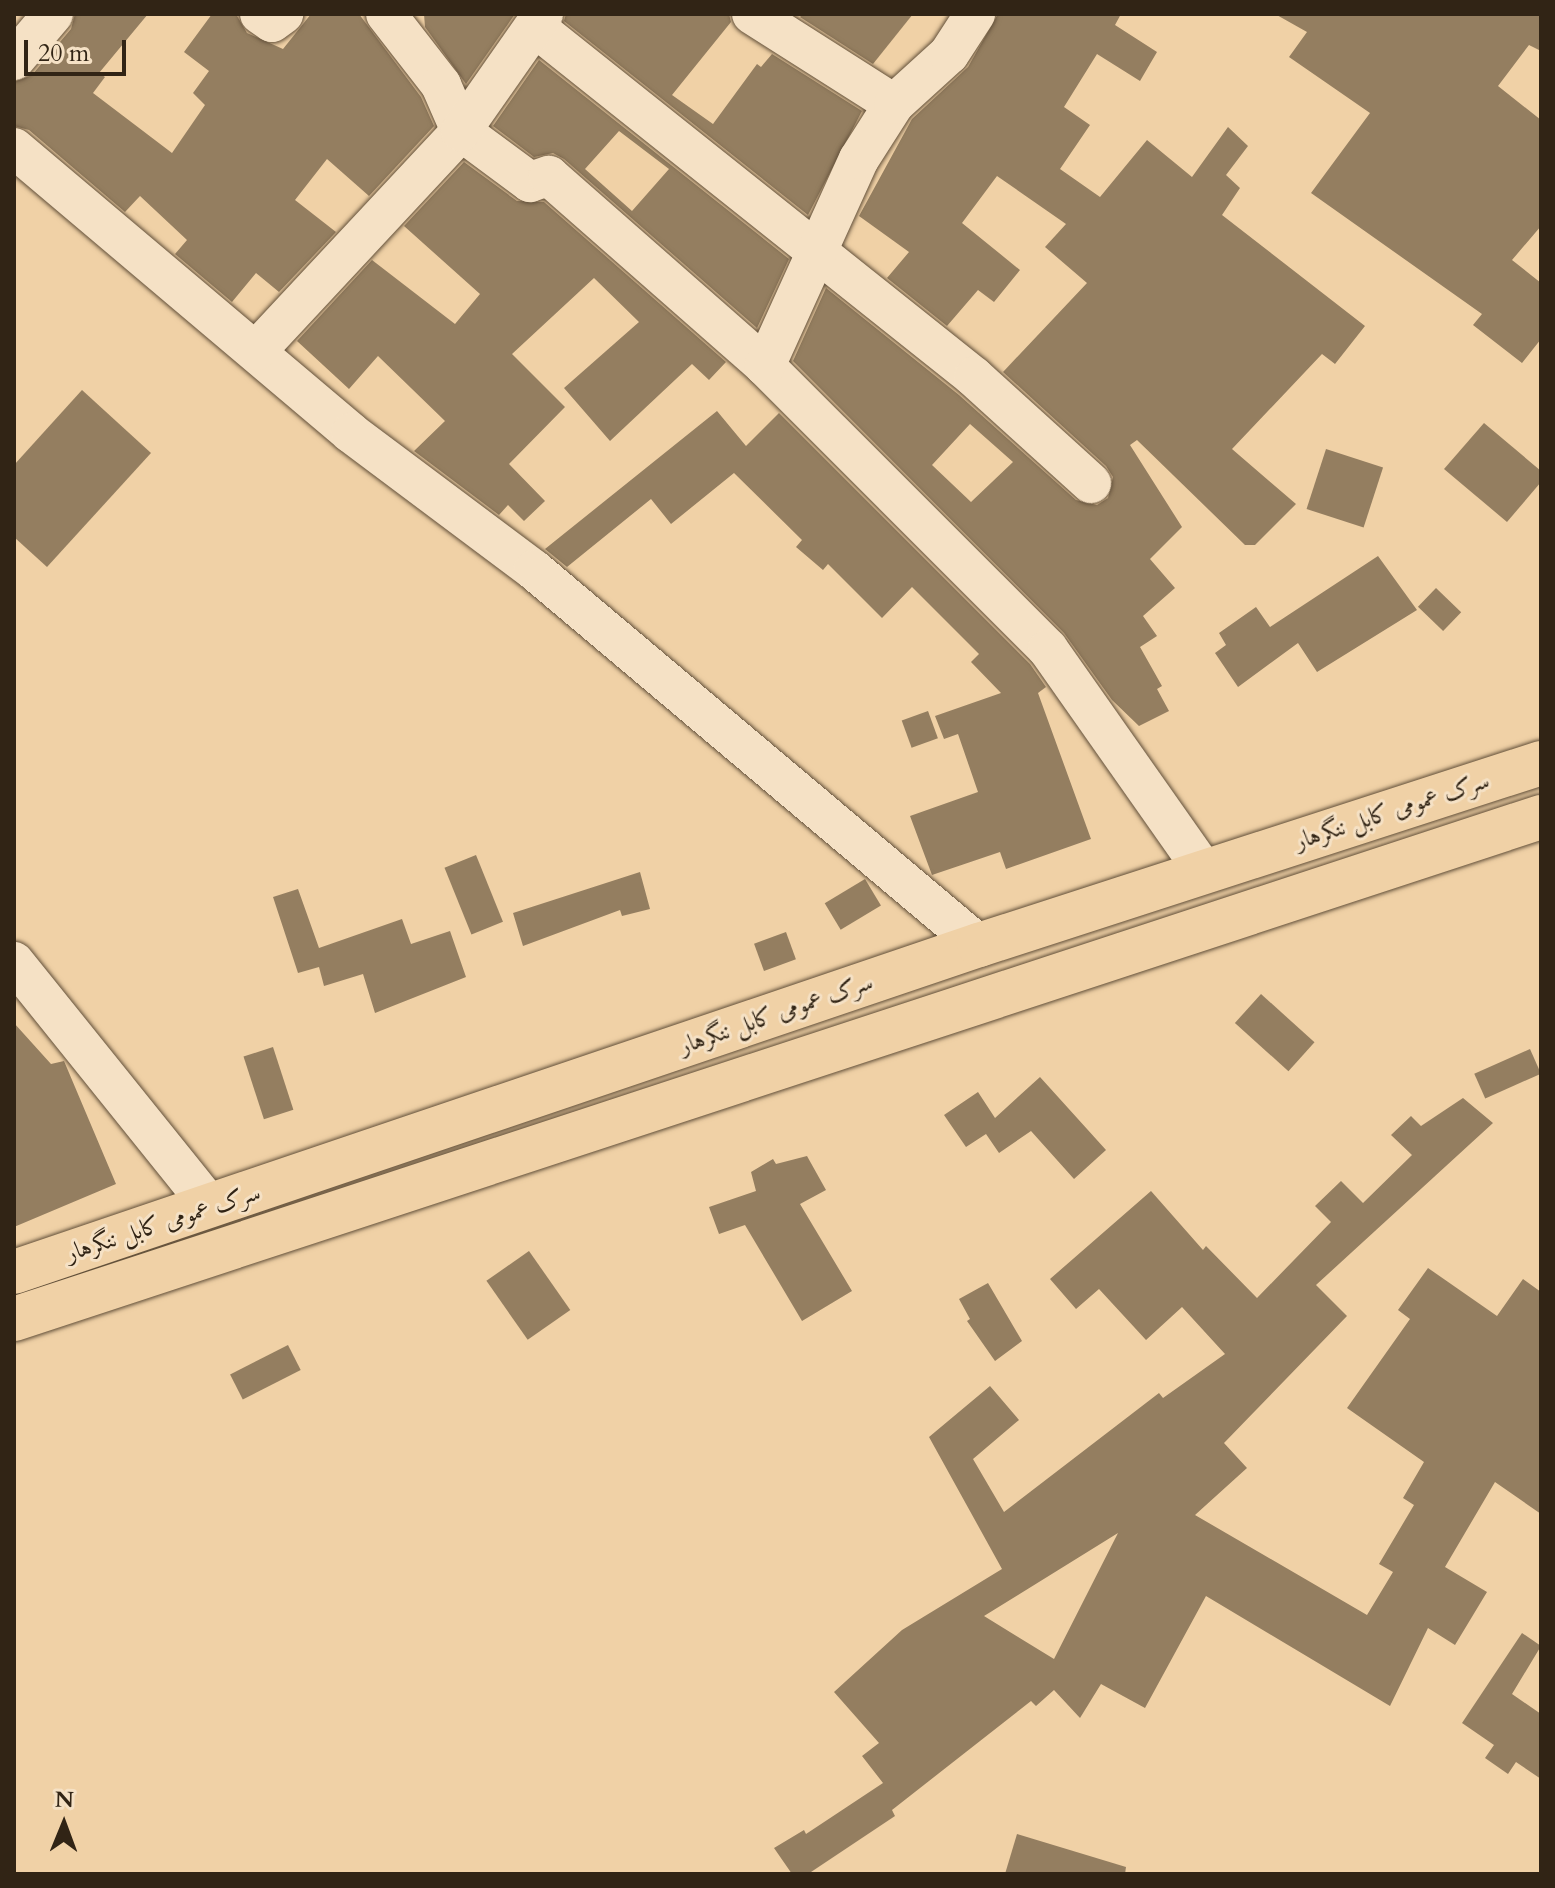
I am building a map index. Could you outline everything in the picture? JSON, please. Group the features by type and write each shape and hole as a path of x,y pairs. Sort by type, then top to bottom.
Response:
{"highway":[{"name":"سرک عمومی کابل ننگرهار","path":"14,1272 979,945 1541,763"},
{"name":"سرک عمومی کابل ننگرهار","path":"14,1319 1541,817"}],"street":[{"path":"14,60 53,14"},
{"path":"260,14 272,22 283,14"},
{"path":"386,14 441,85 461,131 530,182 549,176 765,366 1048,649 1205,872"},
{"path":"752,14 894,104"},
{"path":"765,366 819,256 859,159 894,104 949,54 975,14"},
{"path":"257,350 461,131 539,21 819,256 974,377 1091,483"},
{"path":"14,148 257,350 351,433 534,570 979,945"},
{"path":"14,962 211,1207"}],"building":[{"path":"75,14 148,14 99,73 105,77 93,93 172,153 205,105 193,93 209,71 184,52 212,14 236,14 247,33 283,49 311,14 359,14 421,97 434,126 369,196 327,159 295,200 336,232 279,292 256,273 232,302 175,254 187,240 140,196 125,212 29,130 14,126 14,82 32,75 71,29"},
{"path":"424,14 515,14 466,84 425,27"},
{"path":"566,14 729,14 731,22 672,95 713,124 757,64 761,67 772,54 862,111 808,215 564,21"},
{"path":"803,14 913,14 873,64 800,17"},
{"path":"998,14 1121,14 1115,25 1157,52 1140,81 1097,54 1064,107 1090,125 1060,169 1100,197 1147,140 1192,177 1228,127 1248,146 1226,175 1240,188 1222,215 1365,326 1335,364 1322,354 1232,449 1296,504 1255,545 1245,545 1137,440 1130,445 1182,527 1150,559 1175,588 1143,616 1157,636 1140,647 1162,686 1157,689 1169,711 1139,726 1112,700 1064,633 793,361 826,288 959,395 1076,500 1097,505 1108,498 1113,477 1106,466 1003,372 1087,283 1045,247 1066,224 997,176 962,223 1020,270 994,302 978,290 947,326 887,278 909,252 859,216 912,119 968,67","holes":["970,424 1013,462 971,502 932,465"]},
{"path":"1275,14 1541,14 1541,51 1529,45 1498,86 1541,120 1541,226 1512,260 1541,283 1541,339 1522,363 1473,325 1482,314 1311,193 1370,113 1289,57 1307,32"},
{"path":"539,60 789,259 757,328 564,159 553,153 534,157 493,126","holes":["619,131 669,169 632,211 585,169"]},
{"path":"464,162 517,201 544,202 726,362 709,380 692,364 610,441 564,388 639,322 594,278 512,354 565,407 509,464 545,501 524,521 508,505 499,515 414,451 445,421 378,356 349,389 297,341 372,260 455,324 480,294 404,226"},
{"path":"82,390 151,453 47,567 14,537 14,465"},
{"path":"717,411 746,446 779,413 1030,664 1046,687 1038,693 1091,839 1006,869 1000,852 932,875 910,816 978,792 958,734 944,739 935,716 1001,693 971,662 979,654 912,587 882,618 828,564 823,570 796,547 802,540 734,473 671,524 651,499 567,567 545,549"},
{"path":"1484,423 1541,471 1541,482 1507,522 1444,469"},
{"path":"1326,449 1383,468 1364,527 1307,509"},
{"path":"1378,556 1417,610 1317,672 1298,643 1238,687 1215,653 1226,645 1219,633 1256,607 1270,627"},
{"path":"1436,588 1461,612 1443,631 1418,607"},
{"path":"928,711 938,738 912,748 902,721"},
{"path":"476,855 503,922 471,934 444,868"},
{"path":"640,872 650,909 622,916 620,910 523,946 513,913"},
{"path":"865,879 881,906 841,930 825,903"},
{"path":"298,889 319,948 402,919 411,944 450,931 466,977 375,1013 363,974 324,986 319,967 298,973 273,897"},
{"path":"786,932 796,959 764,971 754,944"},
{"path":"1261,994 1315,1042 1288,1071 1235,1023"},
{"path":"14,1023 51,1064 64,1061 116,1184 14,1227"},
{"path":"273,1047 293,1110 264,1119 244,1057"},
{"path":"1530,1049 1541,1074 1485,1098 1474,1074"},
{"path":"1040,1077 1106,1150 1074,1179 1031,1131 999,1153 986,1134 966,1147 944,1115 978,1092 995,1118"},
{"path":"1463,1098 1493,1123 1316,1285 1347,1316 1224,1443 1247,1468 1195,1515 1367,1615 1393,1572 1379,1564 1414,1505 1403,1498 1424,1462 1347,1408 1410,1319 1398,1310 1428,1268 1497,1316 1523,1279 1541,1292 1541,1514 1495,1482 1445,1567 1487,1592 1455,1645 1428,1628 1390,1706 1206,1596 1145,1708 1101,1684 1080,1718 1054,1690 1036,1706 1031,1701 892,1810 895,1816 808,1874 792,1874 774,1848 804,1830 806,1834 883,1783 862,1756 879,1743 834,1692 902,1630 1002,1569 929,1437 990,1386 1019,1420 973,1459 1004,1512 1159,1393 1163,1398 1225,1354 1182,1307 1146,1340 1099,1289 1076,1309 1050,1279 1151,1191 1203,1250 1206,1246 1257,1298 1331,1222 1315,1206 1341,1181 1363,1203 1412,1155 1391,1135 1411,1116 1421,1126","holes":["1118,1533 1054,1659 984,1616"]},
{"path":"807,1156 826,1190 800,1204 852,1291 802,1321 745,1225 719,1234 709,1207 756,1191 751,1172 773,1159 776,1164"},
{"path":"529,1251 570,1310 528,1340 486,1281"},
{"path":"988,1283 1022,1341 995,1361 967,1321 970,1319 959,1299"},
{"path":"288,1345 301,1370 243,1399 230,1375"},
{"path":"1522,1633 1541,1646 1512,1694 1541,1714 1541,1779 1516,1762 1508,1774 1485,1758 1494,1745 1462,1723"},
{"path":"1017,1834 1126,1867 1125,1874 1005,1874"}]}
